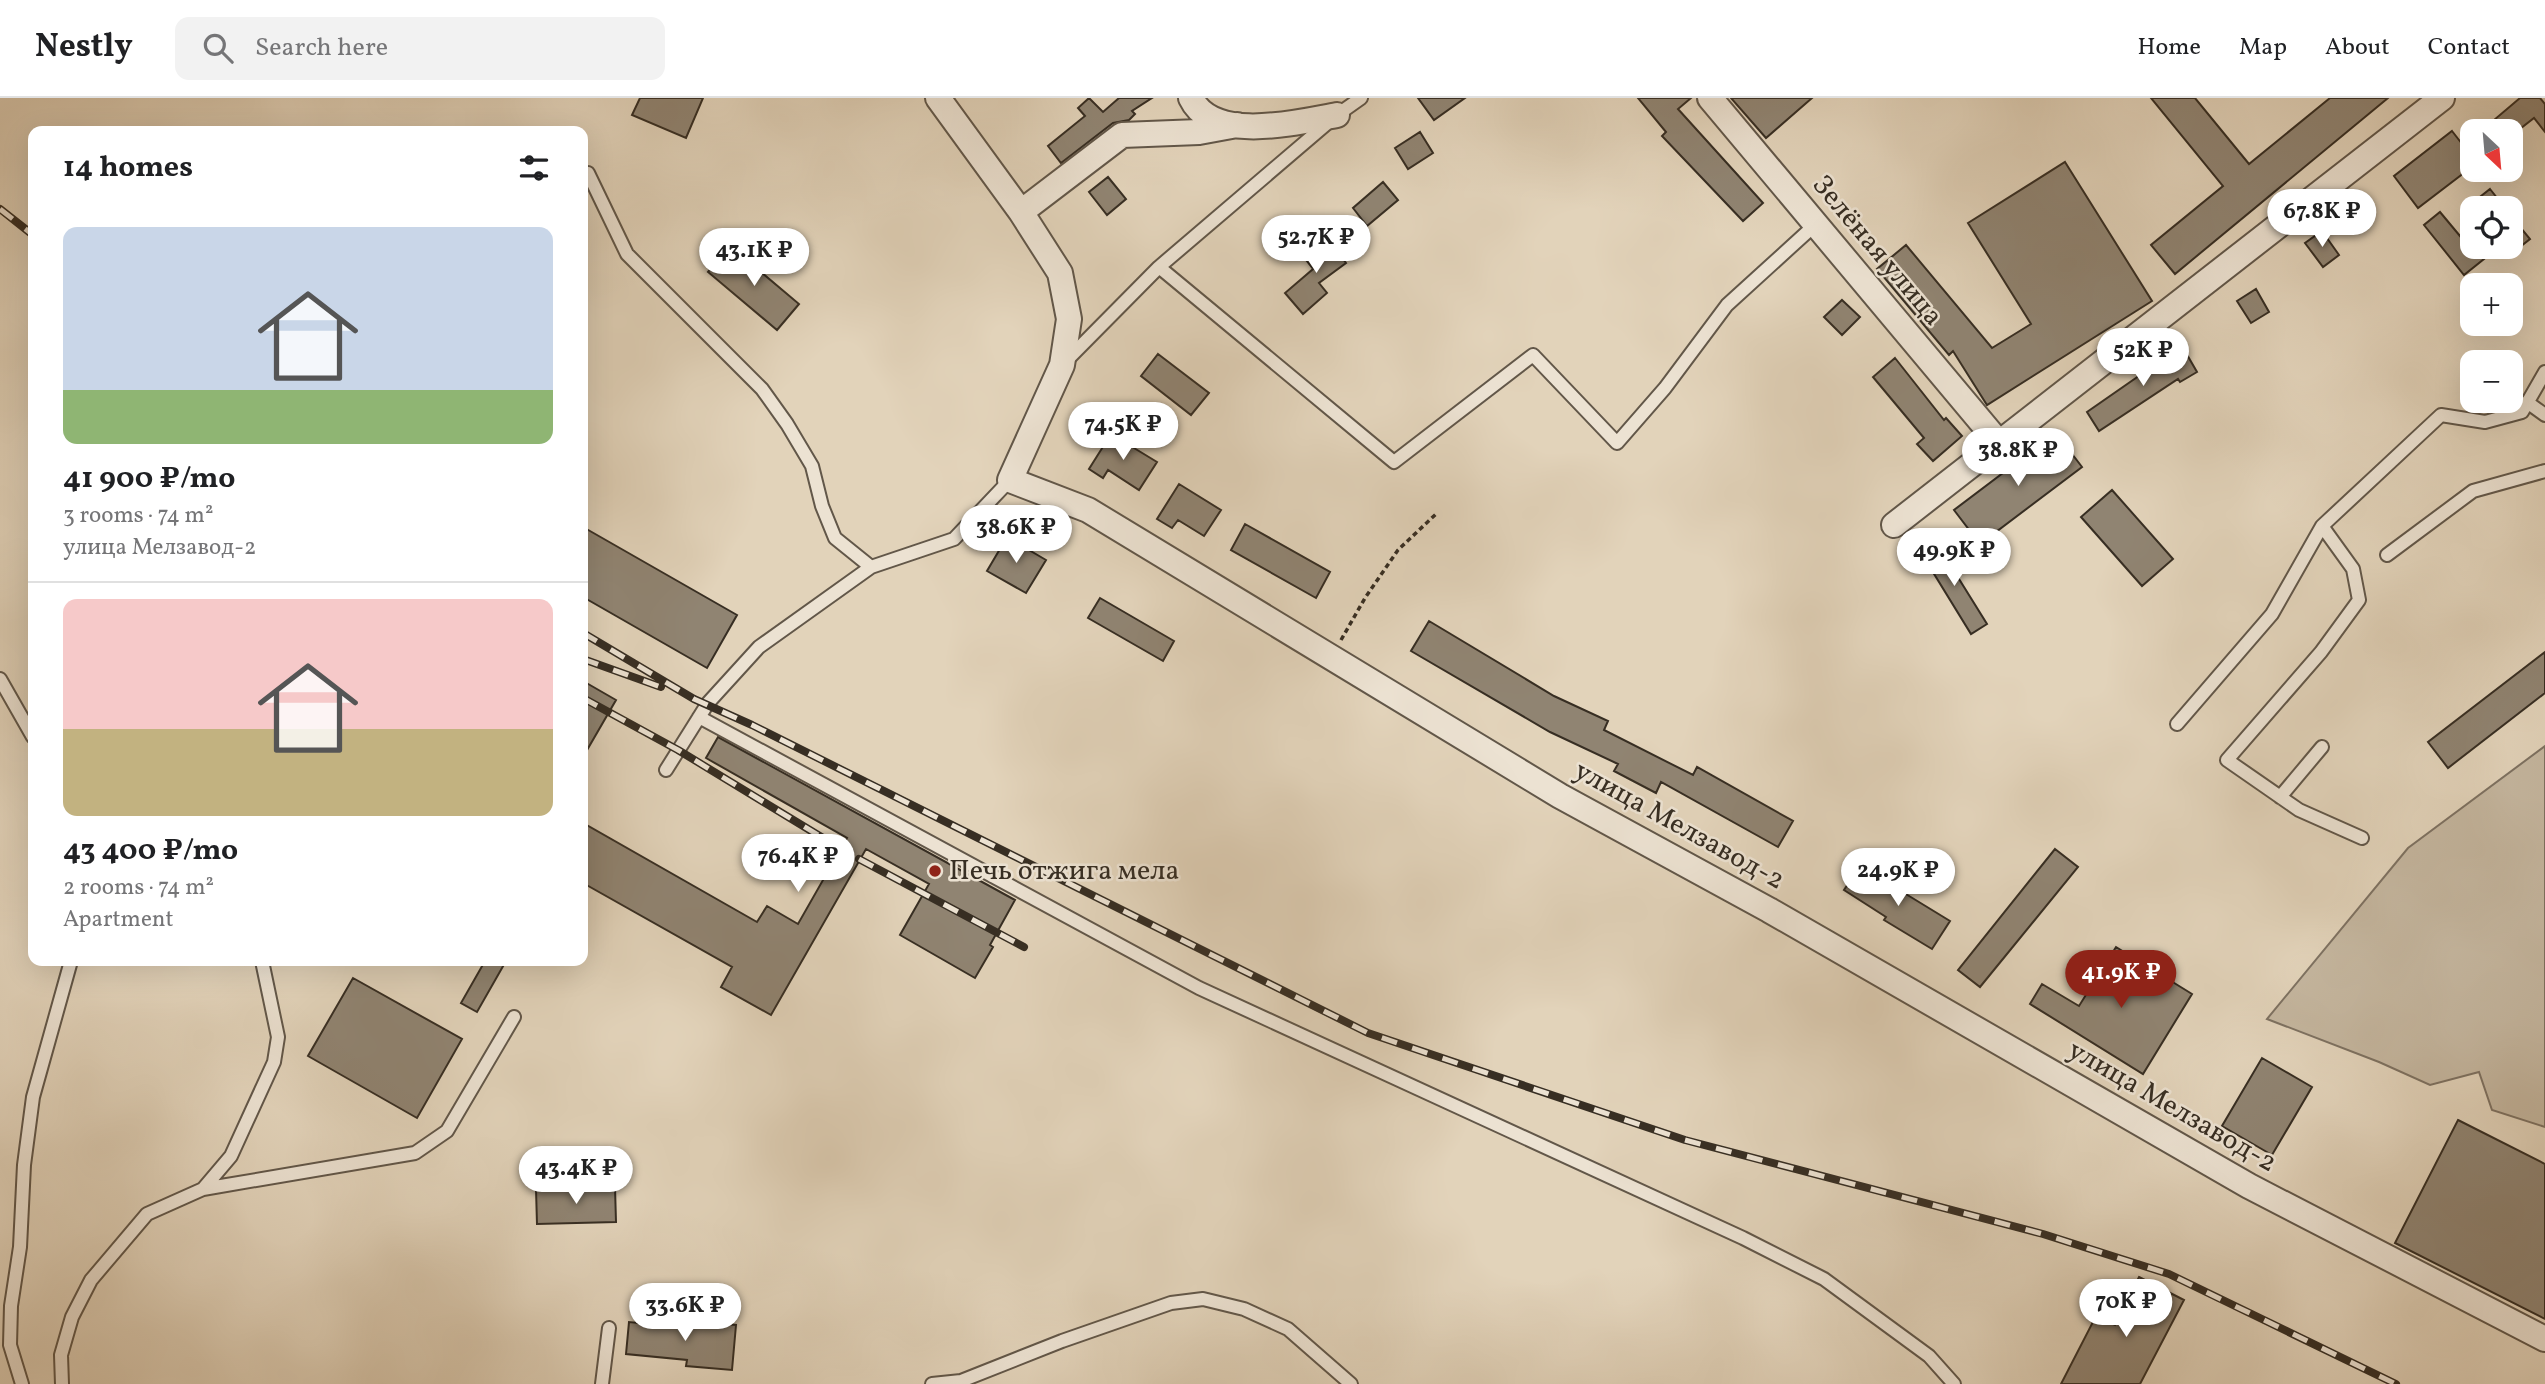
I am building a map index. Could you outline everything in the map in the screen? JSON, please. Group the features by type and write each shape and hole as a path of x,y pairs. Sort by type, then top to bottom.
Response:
{"street":[{"path":"937,98 1021,212 1060,273 1069,319 1062,365 1010,480"},
{"path":"1191,98 1195,106 1221,123 1237,125 1280,125 1337,115"},
{"name":"Зелёная улица","path":"1710,98 1999,443"},
{"path":"1894,525 2442,98"},
{"path":"1021,212 1122,135 1199,132 1237,125"},
{"name":"улица Мелзавод-2","path":"1010,480 1088,510 1560,796 1769,910 2249,1186 2545,1339"}],"lane":[{"path":"1062,365 1159,267 1337,115 1361,98"},
{"path":"588,173 627,254 762,389 812,466 822,506 835,538 871,566"},
{"path":"1159,267 1394,462 1533,355 1617,443 1665,388 1727,305 1816,224"},
{"path":"2178,724 2272,614 2322,526 2441,415 2485,422 2522,412 2545,372"},
{"path":"2527,402 2545,415"},
{"path":"2387,555 2473,491 2545,471"},
{"path":"666,770 708,704 759,647 871,566 954,538 1010,480"},
{"path":"2322,526 2353,569 2359,600 2321,652 2227,760 2299,810 2362,838"},
{"path":"0,679 28,728"},
{"path":"699,717 1199,988 1731,1232 1824,1279 1928,1356 1954,1384"},
{"path":"2280,797 2322,747"},
{"path":"22,1384 10,1345 10,1306 20,1247 24,1165 33,1097 70,966"},
{"path":"203,1189 231,1156 274,1062 278,1037 263,966"},
{"path":"62,1384 61,1355 72,1317 91,1280 147,1214 203,1189 415,1153 447,1131 514,1017"},
{"path":"932,1384 961,1381 1062,1341 1171,1303 1203,1299 1244,1309 1288,1329 1350,1384"},
{"path":"602,1384 609,1328"}],"path":[{"path":"1326,656 1341,639 1398,550 1436,514"}],"shaded area":[{"path":"2545,746 2545,1127 2492,1110 2479,1072 2430,1085 2379,1062 2267,1019 2408,848"}],"building":[{"path":"640,98 703,98 686,138 632,115"},
{"path":"1089,98 1103,112 1119,98 1152,98 1132,111 1135,114 1129,120 1113,123 1061,163 1048,146 1085,116 1078,108"},
{"path":"1418,98 1465,98 1434,120"},
{"path":"1638,98 1691,98 1678,109 1763,203 1743,221 1662,136 1666,132"},
{"path":"1731,98 1812,98 1766,138"},
{"path":"2151,98 2195,98 2249,164 2330,98 2388,98 2175,274 2151,245 2223,186"},
{"path":"2520,98 2540,98 2545,104 2545,132 2534,118 2524,126 2524,119 2495,119"},
{"path":"2452,131 2460,141 2460,176 2418,208 2394,176"},
{"path":"1420,132 1433,153 1408,169 1395,148"},
{"path":"2065,162 2152,301 1987,405 1953,351 1949,355 1877,269 1906,245 1992,348 2031,324 1968,223"},
{"path":"1108,177 1126,199 1107,215 1089,192"},
{"path":"1383,182 1398,200 1367,226 1353,208"},
{"path":"2490,189 2496,196 2481,196"},
{"path":"2440,212 2460,236 2460,259 2484,259 2466,273 2462,273 2424,225"},
{"path":"2322,231 2339,255 2323,267 2305,243"},
{"path":"2523,231 2530,239 2523,245"},
{"path":"1327,237 1346,263 1319,283 1327,293 1303,314 1285,293 1313,269 1303,256"},
{"path":"730,246 799,304 777,330 708,272"},
{"path":"2256,289 2269,312 2251,323 2237,301"},
{"path":"1842,300 1860,317 1842,335 1824,317"},
{"path":"2182,346 2197,372 2180,382 2178,379 2099,431 2087,412"},
{"path":"1158,354 1209,393 1191,415 1141,376"},
{"path":"1895,358 1944,420 1946,418 1962,436 1933,461 1917,444 1924,438 1873,377"},
{"path":"2056,433 2082,467 1980,544 1954,510"},
{"path":"1111,434 1157,462 1139,490 1108,470 1103,478 1089,469"},
{"path":"1179,484 1221,510 1204,536 1178,520 1172,528 1157,519"},
{"path":"2112,490 2173,559 2142,586 2081,517"},
{"path":"1245,524 1330,572 1316,598 1231,550"},
{"path":"588,530 737,615 707,668 588,600"},
{"path":"1007,537 1046,560 1026,593 987,571"},
{"path":"1936,542 1987,624 1971,634 1920,551"},
{"path":"1100,598 1174,641 1163,661 1088,618"},
{"path":"1429,621 1554,696 1608,721 1604,730 1693,775 1697,767 1793,821 1778,847 1661,782 1656,793 1614,771 1618,764 1550,732 1411,651"},
{"path":"2545,652 2545,693 2448,768 2428,742"},
{"path":"588,684 616,700 588,748"},
{"name":"Печь отжига мела","path":"718,737 1015,900 975,978 900,935 929,884 866,849 771,1015 721,987 732,967 588,886 588,826 757,922 767,906 798,924 847,838 706,758"},
{"path":"2055,849 2078,867 1980,987 1958,970"},
{"path":"1860,866 1950,921 1932,949 1884,920 1886,917 1844,890"},
{"path":"2116,947 2192,994 2143,1074 2030,1004 2042,984 2079,1006"},
{"path":"482,966 503,966 477,1012 461,1003"},
{"path":"353,978 462,1039 417,1118 308,1056"},
{"path":"2262,1058 2312,1087 2272,1155 2222,1126"},
{"path":"2458,1120 2545,1164 2545,1319 2395,1243"},
{"path":"615,1187 616,1222 537,1224 536,1189"},
{"path":"2139,1277 2184,1300 2140,1384 2061,1384 2096,1316 2115,1325"},
{"path":"689,1321 736,1325 732,1370 686,1366 687,1360 626,1354 629,1322 689,1328"}],"railway":[{"path":"0,209 28,231"},
{"path":"588,636 694,699 752,725 1368,1033 1685,1140 2043,1234 2169,1274 2396,1384"},
{"path":"588,661 661,687"},
{"path":"588,701 678,750 841,849"},
{"path":"859,859 1024,947"}],"place":[{"name":"Печь отжига мела","path":"935,871"}]}
